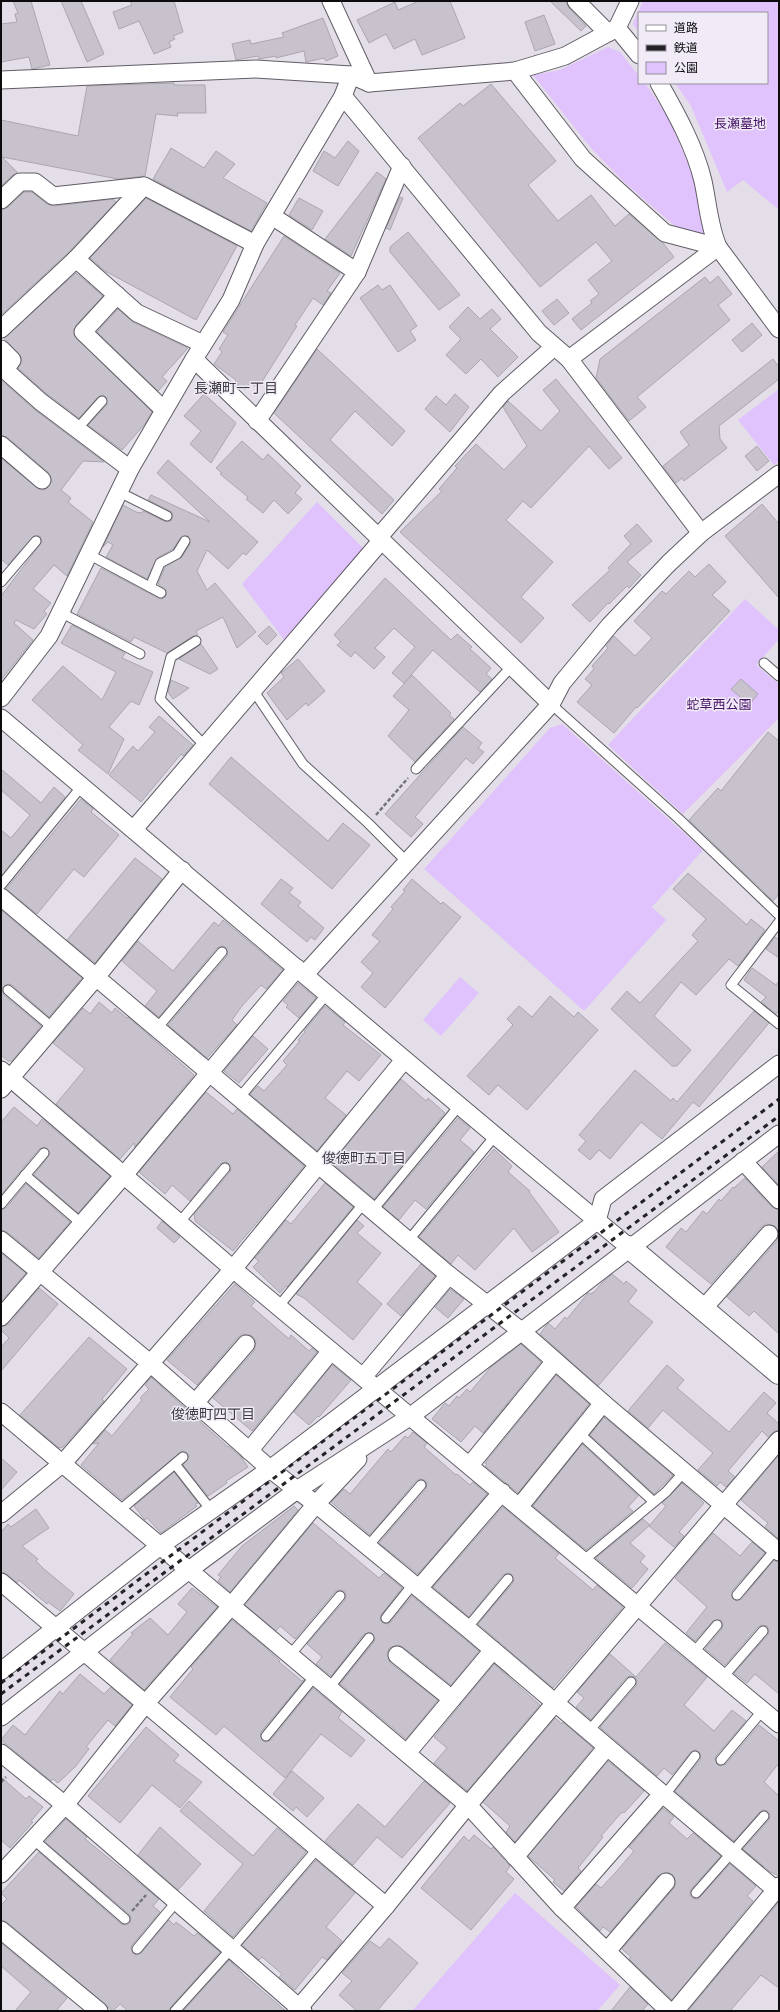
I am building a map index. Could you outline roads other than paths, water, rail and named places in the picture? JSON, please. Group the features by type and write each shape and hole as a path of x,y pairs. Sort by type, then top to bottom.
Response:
{"street":[{"path":"331,1 369,83"},
{"path":"576,1 613,31 638,54"},
{"path":"1,80 256,69 351,75 369,83 515,71 565,56 613,31 630,1"},
{"path":"515,71 583,158 665,233 718,248"},
{"path":"1,698 49,636 130,469 194,359 231,300 255,244 343,96 351,75"},
{"path":"660,84 683,126 703,180 712,234 718,248 779,329"},
{"path":"343,96 539,333 569,359 701,533"},
{"path":"257,421 357,272 402,166"},
{"path":"1,200 20,182 36,182 53,196 144,186 255,244"},
{"path":"1,329 76,259 144,186"},
{"path":"272,216 357,272"},
{"path":"569,359 718,248"},
{"path":"76,259 136,313 203,344"},
{"path":"117,295 83,332 164,410"},
{"path":"134,829 253,690 502,393 554,347"},
{"path":"1,349 12,360 3,372 40,402 130,469"},
{"path":"194,359 379,540 551,704"},
{"path":"1,445 42,480"},
{"path":"1,1317 124,1175 210,1071 301,971 407,862 551,704 562,683 610,625 669,563 701,533 779,474"},
{"path":"1,718 134,829 404,1060 779,1373"},
{"path":"182,870 53,1028 4,1079 124,1175 233,1269 376,1388 404,1420 470,1465 639,1605 779,1724"},
{"path":"1,897 210,1071 408,1241 486,1305 520,1330 603,1403 777,1550"},
{"path":"1,1514 63,1463 233,1269 404,1060"},
{"path":"1,1671 160,1546 270,1469 597,1221 603,1199 779,1064"},
{"path":"1,1874 64,1805 146,1703 232,1605 316,1504 360,1457 404,1420 520,1330 779,1134"},
{"path":"743,1161 779,1200"},
{"path":"703,1309 768,1234"},
{"path":"1,1240 150,1363 270,1469 316,1504 467,1628 555,1702 606,1748 777,1892 675,2011"},
{"path":"363,1377 449,1275"},
{"path":"195,1403 246,1344"},
{"path":"249,1451 332,1351"},
{"path":"470,1465 555,1361"},
{"path":"520,1506 603,1403"},
{"path":"1,1412 468,1804 562,1908 669,2011"},
{"path":"1,1717 189,1570 297,1490 404,1420"},
{"path":"1,1753 232,1948 300,2010 468,1804 779,1440"},
{"path":"417,1586 502,1492"},
{"path":"1,1582 386,1906"},
{"path":"407,1753 493,1650"},
{"path":"397,1655 452,1699"},
{"path":"515,1857 606,1748"},
{"path":"562,1908 663,1795"},
{"path":"607,1951 666,1882"},
{"path":"1,1930 99,2011"}],"lane":[{"path":"77,429 102,401"},
{"path":"118,492 168,516"},
{"path":"1,582 36,541"},
{"path":"150,587 160,563 177,554 185,541"},
{"path":"88,554 161,593"},
{"path":"60,612 140,654"},
{"path":"196,641 171,657 160,699 205,746"},
{"path":"764,664 779,676"},
{"path":"416,769 512,666"},
{"path":"253,690 303,764 368,823 407,862"},
{"path":"551,704 679,819 779,915"},
{"path":"1,885 82,786"},
{"path":"779,922 731,986 779,1024"},
{"path":"158,1028 222,952"},
{"path":"8,990 53,1028"},
{"path":"240,1097 327,994"},
{"path":"278,1307 459,1106"},
{"path":"408,1241 495,1136"},
{"path":"1,1204 44,1153"},
{"path":"179,1223 225,1168"},
{"path":"26,1175 82,1224"},
{"path":"579,1433 654,1502"},
{"path":"119,1511 183,1457"},
{"path":"175,1464 210,1510"},
{"path":"584,1560 666,1492 684,1472"},
{"path":"368,1546 421,1485"},
{"path":"737,1595 777,1550"},
{"path":"467,1628 508,1579"},
{"path":"386,1618 417,1586"},
{"path":"290,1655 340,1596"},
{"path":"694,1652 717,1624"},
{"path":"723,1677 763,1631"},
{"path":"329,1688 369,1638"},
{"path":"266,1736 315,1676"},
{"path":"588,1732 631,1682"},
{"path":"721,1760 763,1710"},
{"path":"663,1795 695,1756"},
{"path":"696,1894 764,1816"},
{"path":"33,1839 126,1919"},
{"path":"175,2011 232,1948 318,1848"},
{"path":"137,1949 177,1901"}],"railway":[{"path":"1,1683 779,1099"},
{"path":"1,1694 779,1116"}],"district":[{"name":"長瀬町一丁目","path":"236,388"},
{"name":"俊徳町五丁目","path":"364,1158"},
{"name":"俊徳町四丁目","path":"213,1414"}],"park label":[{"name":"長瀬墓地","path":"740,123"},
{"name":"蛇草西公園","path":"719,704"}]}
